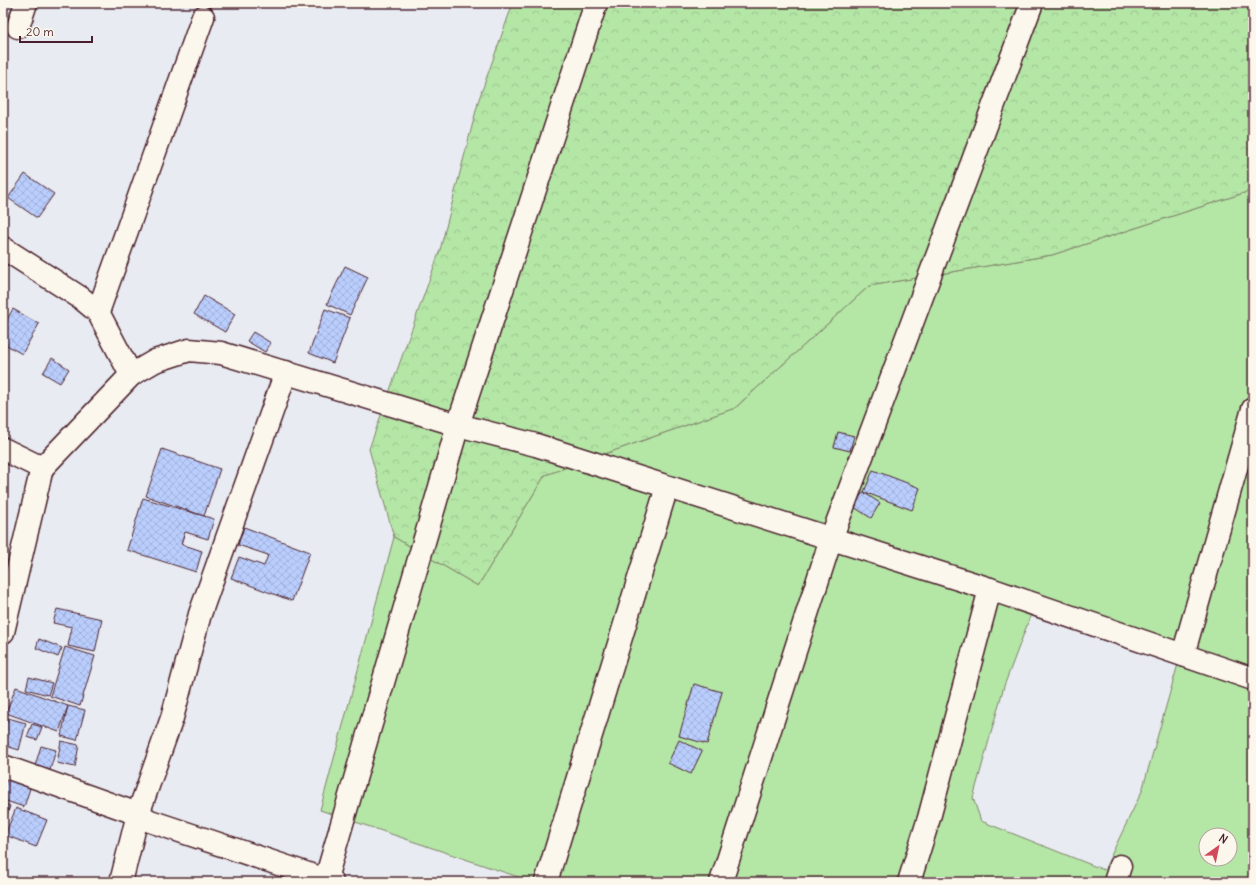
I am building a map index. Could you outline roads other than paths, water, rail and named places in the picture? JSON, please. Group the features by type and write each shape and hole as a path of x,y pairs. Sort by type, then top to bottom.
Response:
{"street":[{"path":"18,27 26,3"},
{"path":"3,766 138,814 150,821 327,881 458,425 596,3"},
{"path":"721,882 831,539 1032,3"},
{"path":"98,312 203,17"},
{"path":"3,248 81,298 98,312 132,375"},
{"path":"3,632 42,468 132,375 155,361 189,350 221,352 458,425 536,445 990,589 1253,679"},
{"path":"121,882 138,814 172,718 200,614 286,372"},
{"path":"1183,655 1253,409"},
{"path":"3,449 42,468"},
{"path":"546,882 667,486"},
{"path":"909,882 931,811 990,589"}]}
